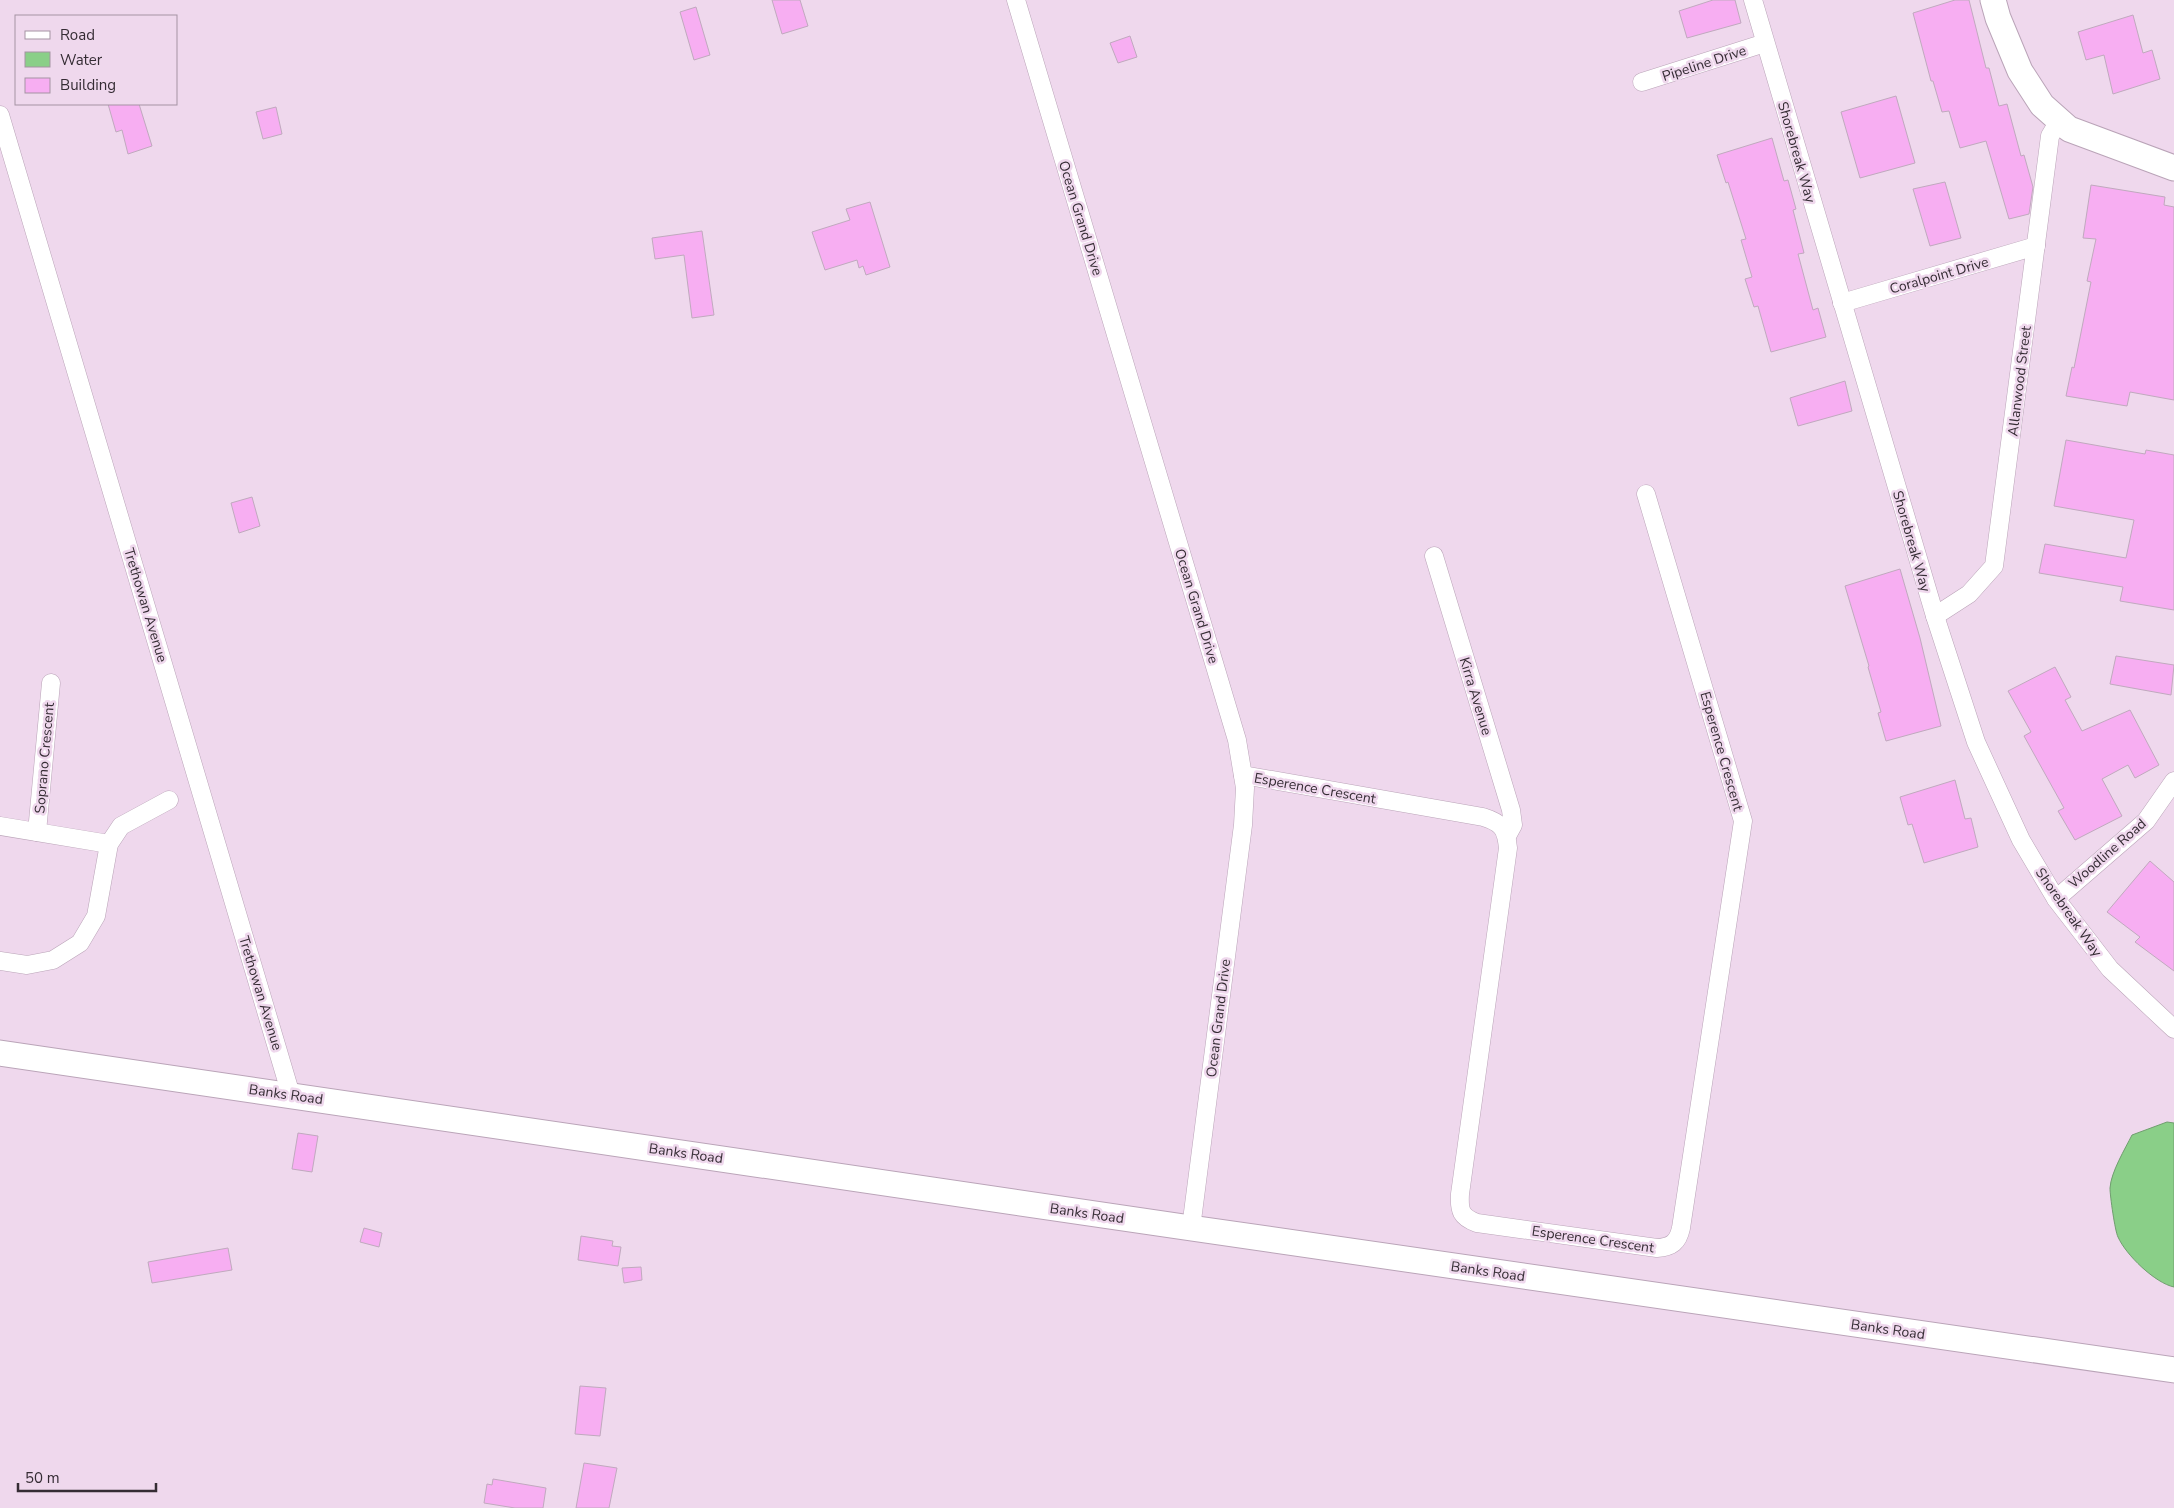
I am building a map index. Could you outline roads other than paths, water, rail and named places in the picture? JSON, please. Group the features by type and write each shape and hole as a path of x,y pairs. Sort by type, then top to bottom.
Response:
{"street":[{"name":"Ocean Grand Drive","path":"1016,0 1237,740 1245,788 1243,825 1191,1228"},
{"name":"Shorebreak Way","path":"1753,0 1935,616 1976,742 2021,840 2056,898 2110,969 2174,1029"},
{"path":"1993,0 2020,71 2042,105 2059,121 2069,130 2174,168"},
{"name":"Pipeline Drive","path":"1642,82 1765,43"},
{"name":"Trethowan Avenue","path":"0,115 291,1095"},
{"name":"Allanwood Street","path":"1935,616 1969,594 1994,566 2050,136 2059,121"},
{"name":"Coralpoint Drive","path":"1842,303 2036,246"},
{"name":"Esperence Crescent","path":"1243,775 1483,817 1497,822 1507,836 1508,848 1460,1194 1459,1204 1462,1212 1466,1219 1477,1223 1657,1248 1667,1247 1679,1237 1681,1228 1743,821 1646,494"},
{"name":"Kirra Avenue","path":"1434,556 1510,810 1513,825 1507,836"},
{"name":"Soprano Crescent","path":"37,832 51,683"},
{"name":"Woodline Road","path":"2056,898 2146,821 2174,781"},
{"path":"0,960 27,965 53,960 80,943 96,916 109,844 121,826 169,800"},
{"path":"0,826 109,844"},
{"name":"Banks Road","path":"0,1053 2174,1370"}],"water":[{"path":"2167,1122 2174,1123 2174,1287 2158,1280 2127,1252 2115,1228 2110,1188 2116,1168 2132,1135"}]}
